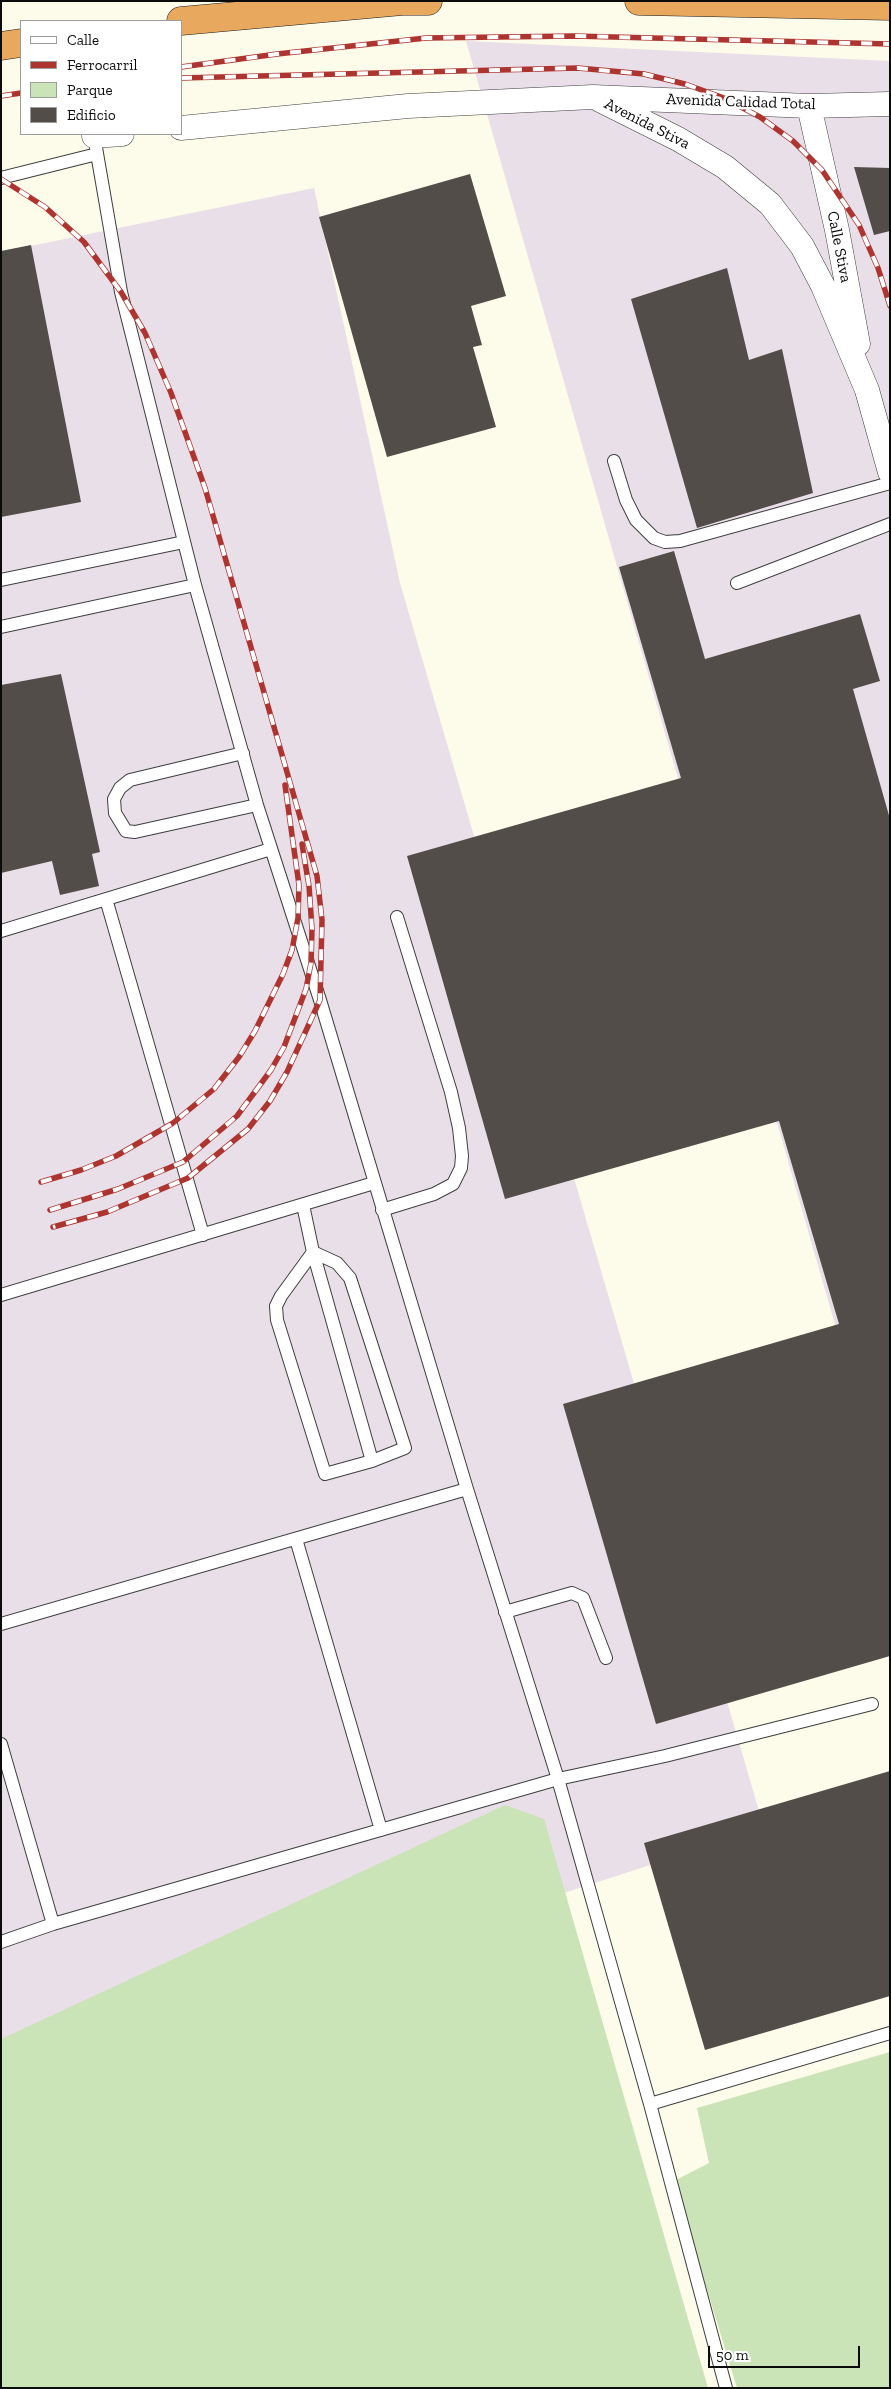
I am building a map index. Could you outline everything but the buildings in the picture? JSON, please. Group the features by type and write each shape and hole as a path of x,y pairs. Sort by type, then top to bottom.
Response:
{"highway":[{"path":"182,21 402,1 428,1"},
{"path":"639,1 890,6"},
{"path":"1,46 20,43"}],"street":[{"name":"Avenida Calidad Total","path":"593,96 809,106 890,104"},
{"name":"Avenida Stiva","path":"182,128 408,106 593,96 678,139 725,167 770,204 802,246 823,286 867,390 890,472"},
{"name":"Calle Stiva","path":"809,106 836,230 867,390"},
{"path":"95,141 118,135"}],"lane":[{"path":"1,178 95,141 121,292 195,585 257,805 320,1000 467,1489 558,1779 650,2104 726,2388"},
{"path":"614,461 626,500 636,520 654,538 666,542 680,541 890,483"},
{"path":"737,583 890,524"},
{"path":"1,580 184,542"},
{"path":"1,628 195,585"},
{"path":"243,753 130,780 120,788 114,799 115,813 126,830 135,832 257,805"},
{"path":"1,930 271,850"},
{"path":"106,899 203,1235"},
{"path":"382,1210 434,1194 453,1184 461,1168 462,1156 459,1128 451,1092 397,917"},
{"path":"1,1295 374,1183"},
{"path":"303,1205 313,1252 372,1462"},
{"path":"313,1252 337,1263 350,1278 405,1448 372,1462 325,1474 277,1320 276,1306 281,1296 313,1252"},
{"path":"1,1624 467,1489"},
{"path":"296,1539 381,1830"},
{"path":"505,1612 572,1593 583,1598 606,1658"},
{"path":"1,1942 53,1924 558,1779 665,1756 872,1704"},
{"path":"1,1744 53,1924"},
{"path":"650,2104 890,2033"}],"shaded area":[{"path":"466,41 890,61 890,1516"},
{"path":"314,188 400,583 764,1828 1,2076 1,252"}],"green space":[{"path":"505,1805 544,1819 708,2388 1,2388 1,2039"},
{"path":"890,2052 890,2388 737,2388 674,2181 709,2163 697,2108"}],"railway":[{"path":"182,67 277,54 426,38 574,36 890,44"},
{"path":"182,78 578,68 644,74 685,84 724,98 760,117 793,141 822,170 859,225 878,268 890,306"},
{"path":"1,96 20,93"},
{"path":"1,179 45,207 84,242 121,292 145,333 171,393 205,488 317,876 322,920 320,1000 287,1072 270,1101 248,1129 188,1178 107,1212 53,1227"},
{"path":"41,1182 81,1170 116,1156 173,1123 214,1089 239,1057 255,1031 283,974 292,950 298,918 299,885 285,785"},
{"path":"50,1210 118,1189 183,1162 237,1116 271,1070 284,1047 306,989 311,963 312,929 309,886 302,844"}]}
